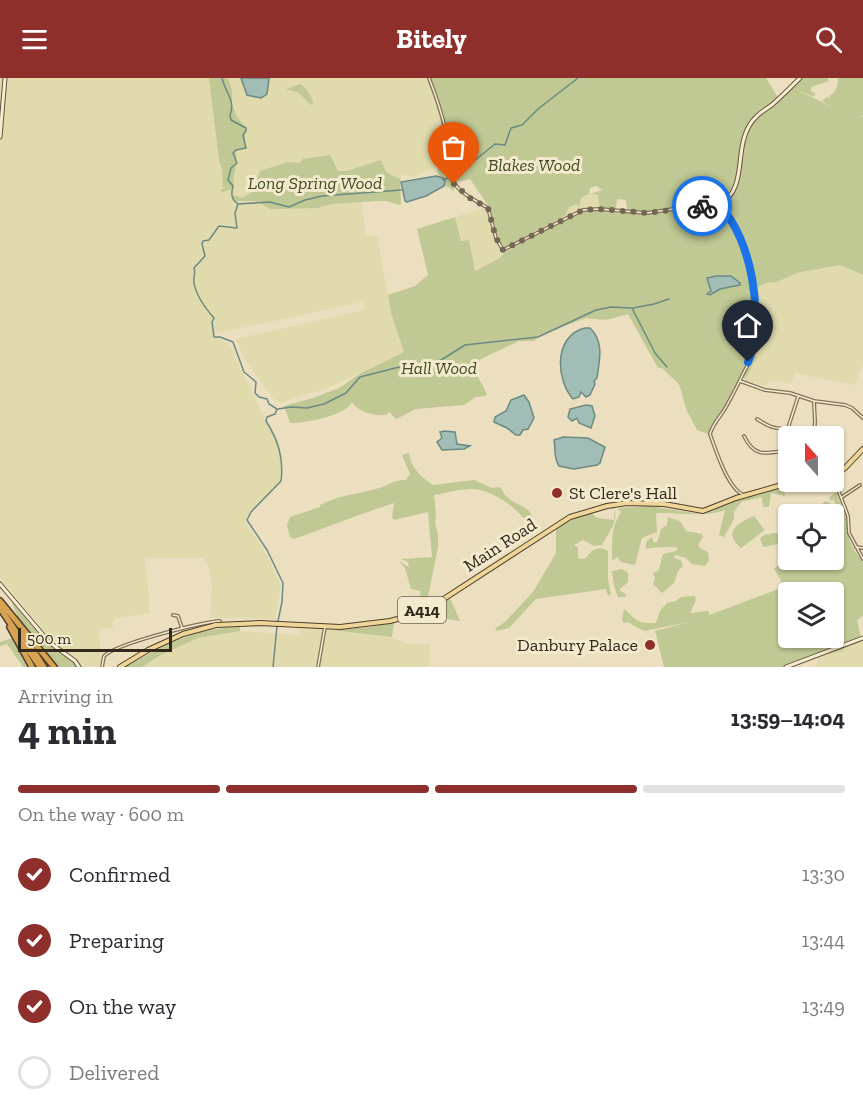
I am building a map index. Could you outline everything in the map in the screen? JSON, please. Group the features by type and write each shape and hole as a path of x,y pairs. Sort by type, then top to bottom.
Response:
{"highway":[{"path":"0,602 26,637 42,667"},
{"path":"0,602 54,667"},
{"path":"0,610 42,667"},
{"path":"0,610 32,667"}],"main road":[{"path":"844,469 863,449"},
{"name":"A414","path":"737,495 778,486"},
{"name":"Main Road","path":"120,667 148,650 192,631 239,623 325,627 390,621 440,602 563,521 588,511 616,505 646,503 703,511 737,495"}],"street":[{"path":"0,137 4,78"},
{"path":"429,78 448,140 448,162 453,181 470,198 488,208 496,238 503,250 583,210 647,213 693,206 719,205 730,198 735,191 740,173 741,148 750,124 800,78"},
{"path":"719,205 735,224 753,277 755,345 740,381 710,434 737,495"},
{"path":"743,375 743,382"},
{"path":"740,381 765,390 845,405 863,417"},
{"path":"789,426 798,396"},
{"path":"814,401 816,426"},
{"path":"757,420 778,430"},
{"path":"744,436 749,448 758,452 778,451"},
{"path":"842,498 860,485"},
{"path":"839,492 848,516 849,533 863,559"},
{"path":"855,547 863,548"},
{"path":"0,584 49,642 75,661 79,667"},
{"path":"173,615 178,616 182,629"},
{"path":"102,667 104,657 112,650 203,623 220,621"},
{"path":"318,667 325,627"},
{"path":"786,667 863,638"}],"green space":[{"path":"0,78 427,78 442,128 444,147 437,167 411,177 403,174 399,186 401,204 386,201 361,202 366,237 377,235 391,313 404,352 325,389 276,402 245,360 236,339 364,310 363,302 213,334 229,344 261,411 279,441 282,472 278,484 251,510 245,521 268,557 281,585 275,619 210,618 212,587 209,568 203,558 145,558 150,613 117,618 113,621 113,628 99,629 101,666 85,667 72,654 54,643 0,578"},
{"path":"209,78 228,78 232,90 232,105 237,117 245,127 245,148 239,148 236,151 234,188 223,192 220,191 226,187 223,187"},
{"path":"427,78 766,78 779,99 801,78 828,78 829,81 811,87 811,91 815,93 814,97 795,89 832,107 822,101 827,97 831,98 829,96 838,84 838,78 863,78 863,116 860,116 863,117 863,275 840,265 797,273 758,287 760,341 755,360 745,380 744,375 708,434 697,430 687,411 679,384 662,368 658,368 628,314 606,320 586,318 541,335 534,341 519,341 481,359 478,362 478,377 487,394 476,397 464,405 416,409 396,419 389,412 386,415 367,413 352,402 334,415 290,423 284,406 339,388 361,373 404,352 391,313 388,295 415,286 428,275 417,229 455,217 461,241 469,240 475,271 500,258 505,252 581,212 598,210 622,214 627,210 626,200 617,199 616,210 600,209 598,196 590,194 602,190 596,186 590,188 589,194 582,197 579,207 577,204 569,207 565,216 504,247 498,237 491,210 470,179 457,182 457,184 451,180 455,186 453,191 444,186 445,180 438,174 437,165 444,143 440,118"},
{"path":"300,84 310,95 313,103 311,105 299,93 286,89"},
{"name":"Long Spring Wood","path":"330,155 338,171 347,171 381,160 386,172 400,179 401,205 376,201 333,204 317,208 271,209 255,201 235,201 232,195 243,198 255,190 260,171 288,162 299,163 303,159"},
{"path":"593,193 598,196 600,209 583,209 565,218 569,207 582,201 583,196"},
{"path":"485,208 488,210 500,251 503,253 500,258 475,271 469,241 453,239 450,226 456,225 455,217"},
{"path":"841,265 863,275 863,365 854,385 795,373 791,384 778,380 769,382 766,386 745,381 760,341 758,287 797,273"},
{"path":"409,453 417,472 433,485 474,480 492,488 500,487 506,496 530,512 533,522 532,531 515,509 498,497 480,490 462,490 434,495 438,547 426,607 422,608 420,591 411,589 405,568 399,561 409,567 408,562 401,559 432,557 428,512 394,520 392,517 394,503 294,539 290,537 287,525 290,517 320,507 327,502 406,480 410,474 402,455"},
{"path":"778,488 778,492 785,492 785,496 771,493 769,507 763,507 762,497 741,502 734,512 734,519 724,537 719,535 725,510 701,514 744,497"},
{"path":"836,492 841,504 836,504 834,500 831,501 829,498"},
{"path":"649,506 700,514 656,513 657,532 642,538 635,565 621,562 617,557 612,561 613,533 621,511 618,510 620,508"},
{"path":"615,508 616,514 614,524 602,545 594,546 583,540 574,545 578,548 580,559 586,558 596,549 601,548 608,551 608,580 611,594 608,596 606,589 536,599 509,628 496,631 495,629 505,622 533,592 556,553 556,527 569,519 591,513 597,518 614,520 615,509 610,509"},
{"path":"844,511 849,538 863,562 863,616 857,620 861,638 844,644 844,582 781,582 774,569 778,565 778,570 844,570"},
{"path":"754,516 765,530 741,548 733,537 734,529"},
{"path":"668,517 680,521 686,531 702,534 703,537 698,545 708,552 709,560 705,566 692,564 686,558 675,555 674,558 681,560 683,566 678,571 674,583 662,593 653,584 655,578 653,573 659,570 663,554 676,551 678,548 646,549 646,542 652,537 654,543 657,542 661,529 667,525"},
{"path":"777,533 778,544 763,547 760,538"},
{"path":"622,569 628,573 628,582 619,590 627,595 618,597 612,571"},
{"path":"778,589 778,648 834,648 783,667 664,667 655,631 689,622 645,631 628,622 624,623 622,620 624,609 640,622 656,623 660,611 667,603 681,597 695,596 696,600 690,613 706,611 709,615"},
{"path":"449,599 460,621 433,617 427,612"},
{"path":"11,601 43,639 45,638 57,652 71,659 77,667 57,667 20,622"},
{"path":"394,622 392,637 332,630 370,627"},
{"path":"240,627 240,631 198,638 161,655 142,667 126,667 180,639 209,630"},
{"path":"300,629 388,636 405,644 430,644 429,667 143,667 161,655 198,638 240,631 299,635"},
{"path":"15,637 31,667 23,667 7,644 0,646 0,642"},
{"path":"863,642 863,667 815,667 818,659 839,648 844,648 845,645"}],"water":[{"path":"241,78 269,78 267,94 261,98 247,95"},
{"path":"436,176 443,178 444,186 426,196 405,201 401,182"},
{"path":"731,276 740,285 707,294 711,291 707,278"},
{"path":"585,328 590,328 598,339 600,359 597,378 590,395 586,397 581,392 579,397 573,399 563,381 561,359 567,340"},
{"path":"524,395 534,418 528,429 516,435 494,422 495,417 506,411 511,400"},
{"path":"586,405 592,406 595,416 591,428 579,423 577,418 572,421 568,417 570,409"},
{"path":"440,432 455,432 457,444 470,446 464,449 442,450 437,442 442,438"},
{"path":"563,437 588,438 605,447 600,463 574,469 559,466 555,456 554,440"}],"waterway":[{"path":"222,78 232,105 231,120 246,128 243,135 246,148 233,153 237,163 231,168 228,180 233,186 233,198 238,204 235,213 237,228 219,226 209,240 203,241 205,256 194,268 194,283 202,302 214,318 212,322 214,337 233,342 244,372 256,382 255,393 267,399 269,404 277,409 275,414 267,417 266,421 279,450 282,465 281,481 251,512 247,520 267,550 283,583 278,621"},
{"path":"443,180 458,174 495,144 505,145 511,128 522,125 538,109 578,78"},
{"path":"238,204 270,202 289,207 322,196 401,190"},
{"path":"633,308 669,299"},
{"path":"278,409 307,408 324,404 346,393 360,377 407,365 421,367 438,362 465,345 538,337 596,310 611,307 632,308 655,353 667,367"},
{"path":"273,667 277,626"}],"way so far":[{"path":"454,184 470,198 488,208 498,245 503,250 583,210 647,213 702,206"}],"place":[{"name":"St Clere's Hall","path":"557,493"},
{"name":"Danbury Palace","path":"650,645"}],"route":[{"path":"702,206 719,205 729,215 735,224 753,277 755,345 748,362"}],"park label":[{"name":"Blakes Wood","path":"534,165"},
{"name":"Hall Wood","path":"439,368"}]}
